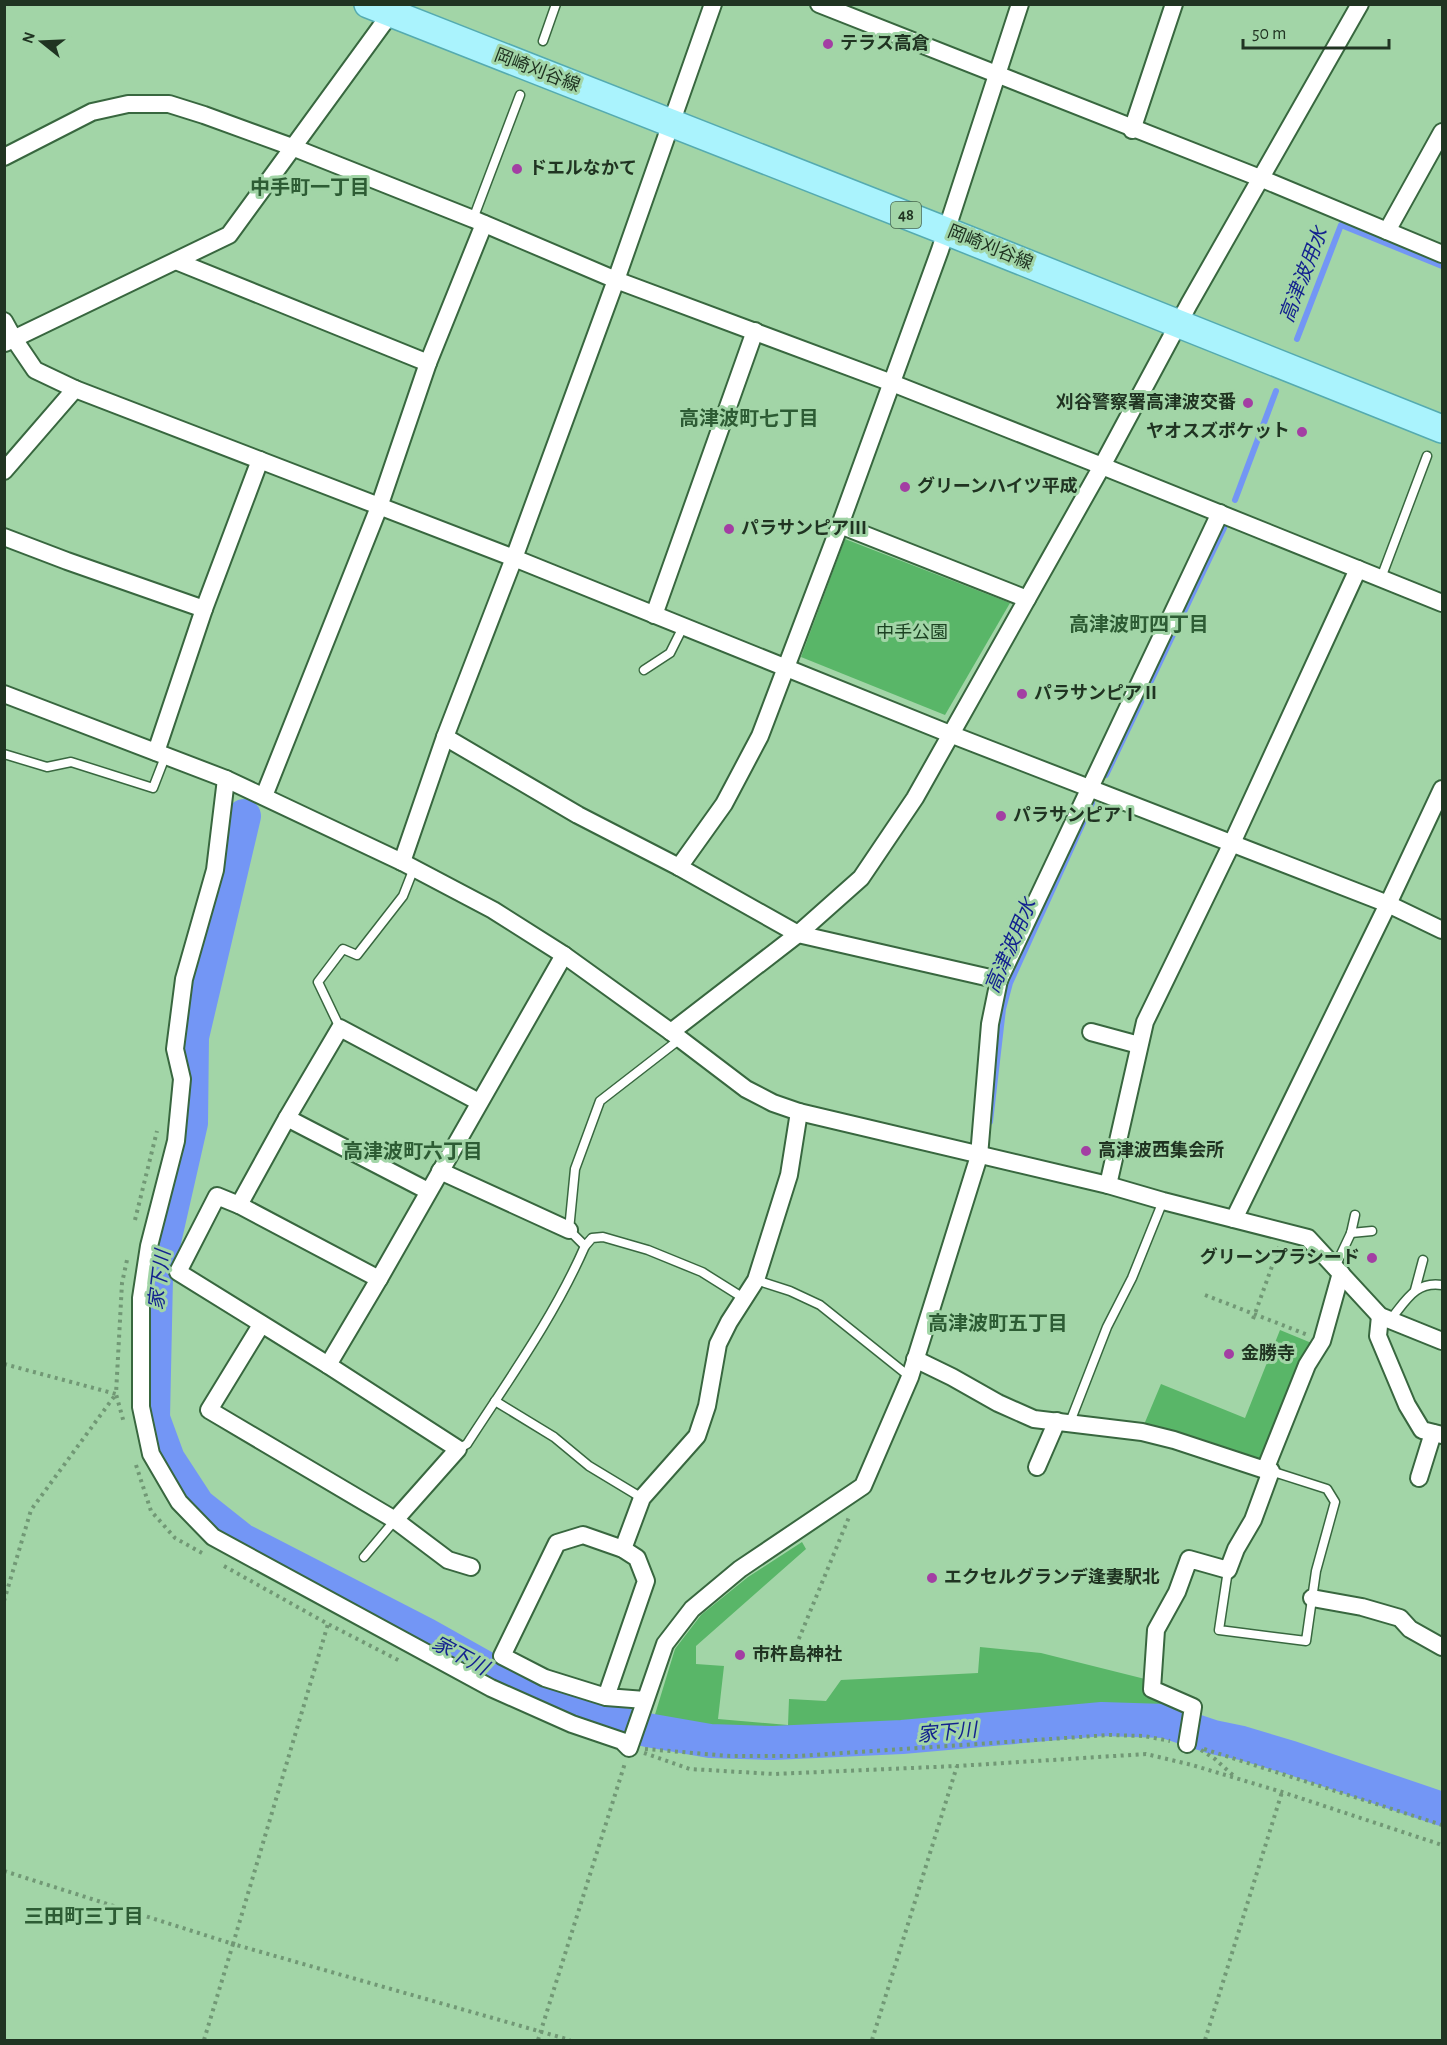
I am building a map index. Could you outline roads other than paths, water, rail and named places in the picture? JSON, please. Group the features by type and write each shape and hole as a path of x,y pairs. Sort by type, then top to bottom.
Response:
{"main road":[{"name":"岡崎刈谷線","path":"385,8 1443,429"}],"street":[{"path":"408,865 445,737 514,558 616,280 713,4"},
{"path":"819,4 865,13 997,76 1260,178 1443,254"},
{"path":"679,867 729,794 760,736 840,525 946,231 1020,4"},
{"path":"1132,130 1174,4"},
{"path":"675,1035 798,934 861,878 915,798 1102,466 1260,178 1360,4"},
{"path":"9,341 229,235 292,147 385,8"},
{"path":"4,157 92,112 128,104 169,104 204,114 478,221 616,280 892,383 1443,603"},
{"path":"1387,231 1443,132"},
{"path":"264,796 379,507 478,221"},
{"path":"176,261 428,363"},
{"path":"4,321 9,341 35,370 75,389 514,558 950,734 1388,904 1443,930"},
{"path":"654,615 755,331"},
{"path":"4,471 75,389"},
{"path":"160,754 204,609 260,460"},
{"path":"226,779 215,870 184,979 175,1048 182,1079 176,1141 149,1246 141,1298 141,1407 151,1454 178,1503 213,1537 491,1688 572,1724 622,1741 630,1747 665,1644 692,1609 740,1569 863,1486 910,1377 978,1156 990,1024 999,980 1220,513"},
{"path":"840,525 1027,599"},
{"path":"4,537 204,609"},
{"path":"1108,1185 1144,1022 1232,843 1358,569"},
{"path":"4,694 226,779 408,865 493,910 564,955 746,1089 773,1103 799,1112 978,1156 1108,1185 1164,1202 1308,1238 1385,1318 1443,1341"},
{"path":"445,737 578,815 679,867 798,934 999,980"},
{"path":"1234,1219 1443,789"},
{"path":"328,1365 564,955"},
{"path":"239,1205 340,1028 479,1102"},
{"path":"1091,1032 1139,1045"},
{"path":"623,1549 642,1498 697,1436 707,1406 718,1344 756,1280 789,1175 799,1112"},
{"path":"287,1118 428,1191"},
{"path":"440,1171 569,1230"},
{"path":"379,1279 239,1205 217,1197 178,1272 458,1449 395,1520"},
{"path":"1187,1743 1193,1707 1152,1689 1156,1630 1177,1592 1189,1559 1228,1570 1236,1549 1253,1520 1268,1471 1307,1365 1322,1341 1338,1270"},
{"path":"1385,1318 1378,1336 1407,1405 1422,1430 1438,1434 1419,1478"},
{"path":"261,1325 209,1410 395,1520 448,1560 471,1567"},
{"path":"915,1359 1034,1419 1142,1432 1174,1440 1268,1471"},
{"path":"1037,1467 1064,1421"},
{"path":"606,1696 646,1581 637,1558 623,1549 583,1535 557,1543 502,1656 545,1678 606,1696 645,1700"},
{"path":"1312,1598 1362,1607 1400,1618 1410,1629 1443,1647"}],"lane":[{"path":"543,40 556,4"},
{"path":"478,221 520,95"},
{"path":"1381,578 1427,456"},
{"path":"644,670 670,652 683,627"},
{"path":"4,754 47,766 71,762 153,788 160,754"},
{"path":"340,1028 318,982 343,949 357,955 403,896 408,865"},
{"path":"585,1246 569,1230 575,1169 600,1101 675,1035"},
{"path":"1064,1421 1107,1326 1132,1278 1164,1202"},
{"path":"1338,1270 1355,1215"},
{"path":"1351,1233 1372,1231"},
{"path":"458,1449 467,1444 536,1340 563,1294 585,1246 592,1238 603,1237 648,1250 702,1272 745,1299"},
{"path":"1415,1290 1423,1260"},
{"path":"756,1280 790,1291 820,1305 910,1377"},
{"path":"1385,1318 1415,1290 1432,1283 1443,1285"},
{"path":"495,1401 554,1437 590,1466 642,1498"},
{"path":"1228,1570 1219,1630 1306,1641 1316,1571 1335,1502 1327,1490 1268,1471"},
{"path":"364,1557 395,1520"}],"waterway":[{"name":"高津波用水","path":"1297,339 1341,225 1442,266"},
{"name":"高津波用水","path":"1235,500 1276,391"},
{"name":"高津波用水","path":"1106,775 1224,528"},
{"name":"高津波用水","path":"990,1122 1003,1009 1010,983 1092,803"},
{"name":"家下川","path":"244,816 192,1037 191,1123 156,1277 153,1418 168,1459 198,1505 242,1540 425,1634 530,1693 588,1717 710,1741 773,1743 902,1737 1102,1719 1165,1721 1213,1737 1292,1758 1442,1809"}],"place":[{"name":"テラス高倉","path":"828,44"},
{"name":"ドエルなかて","path":"517,169"},
{"name":"刈谷警察署高津波交番","path":"1248,403"},
{"name":"ヤオスズポケット","path":"1302,432"},
{"name":"グリーンハイツ平成","path":"905,487"},
{"name":"パラサンピアⅢ","path":"729,529"},
{"name":"パラサンピアⅡ","path":"1022,694"},
{"name":"パラサンピアⅠ","path":"1001,816"},
{"name":"高津波西集会所","path":"1086,1151"},
{"name":"グリーンプラシード","path":"1372,1258"},
{"name":"金勝寺","path":"1229,1354"},
{"name":"エクセルグランデ逢妻駅北","path":"932,1578"},
{"name":"市杵島神社","path":"740,1655"}],"district":[{"name":"中手町一丁目","path":"310,188"},
{"name":"高津波町七丁目","path":"749,419"},
{"name":"高津波町四丁目","path":"1139,625"},
{"name":"高津波町六丁目","path":"413,1152"},
{"name":"高津波町五丁目","path":"998,1324"},
{"name":"三田町三丁目","path":"84,1917"}],"park label":[{"name":"中手公園","path":"912,633"}]}
